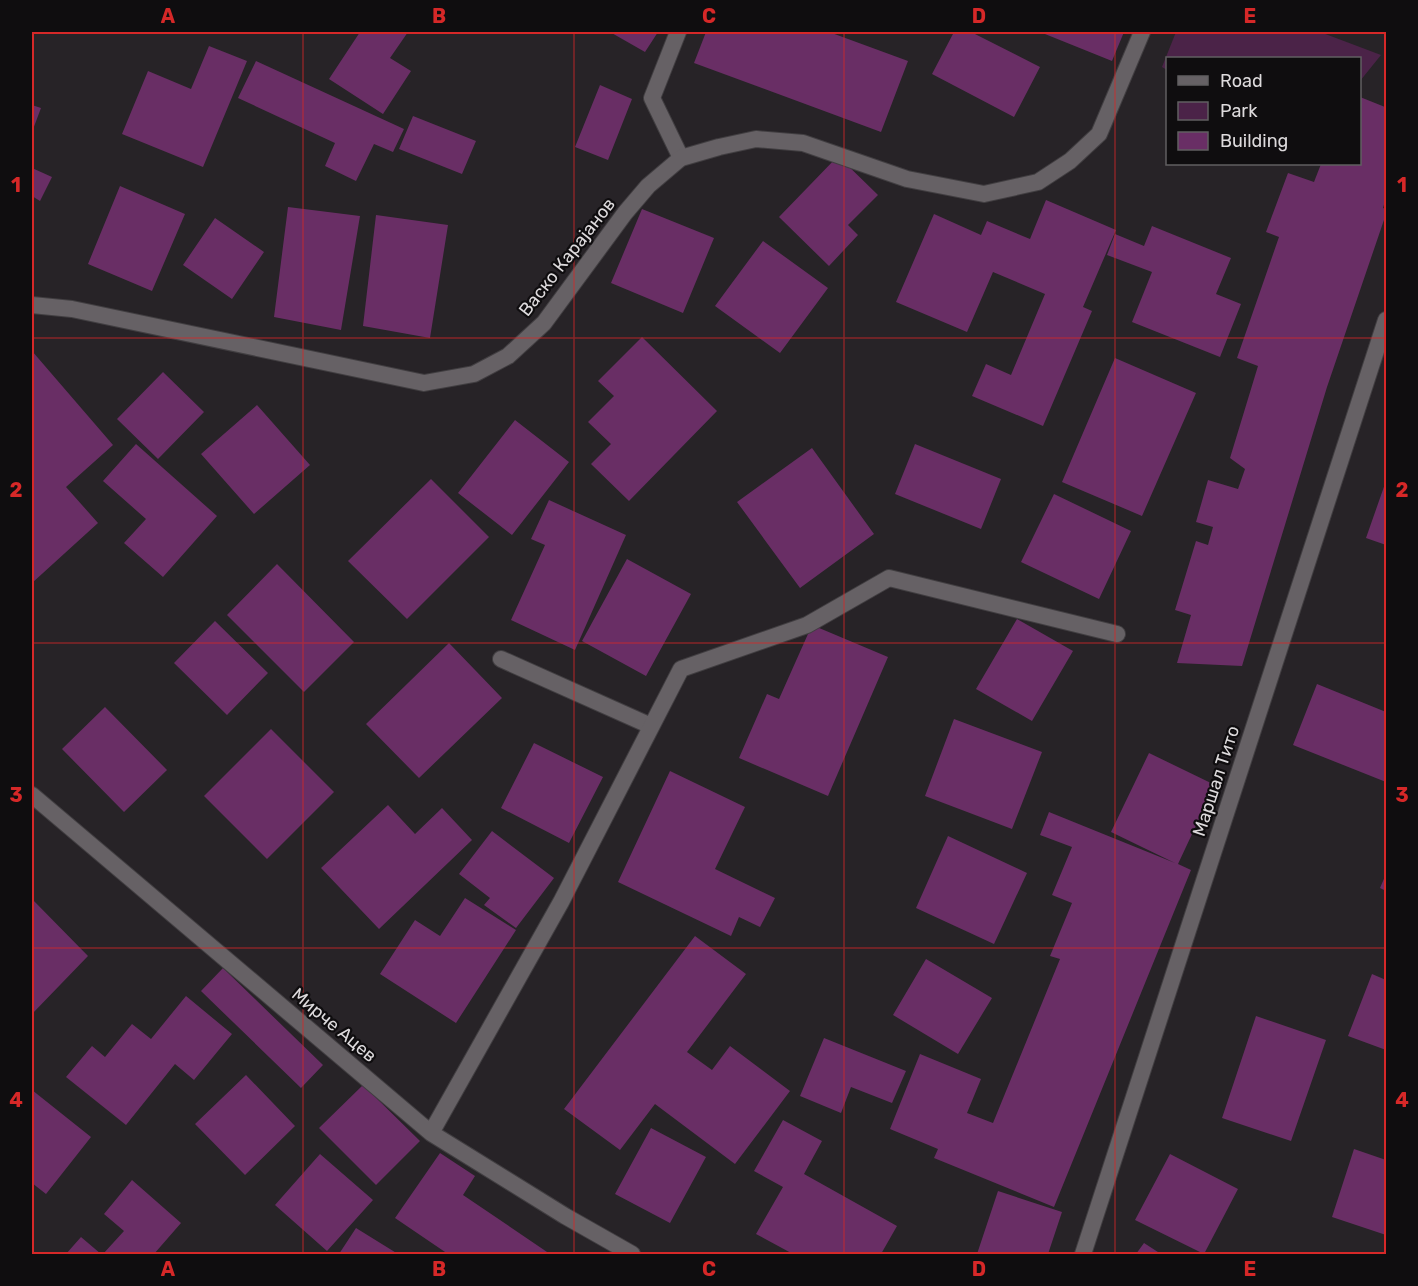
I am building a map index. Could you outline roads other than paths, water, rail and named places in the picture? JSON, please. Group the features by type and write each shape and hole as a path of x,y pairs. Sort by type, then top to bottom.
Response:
{"street":[{"path":"678,32 652,98 681,158"},
{"name":"Вaско Карајанов","path":"32,305 72,309 424,383 474,374 508,356 544,323 625,213 648,186 681,158 756,139 803,143 907,179 984,194 1038,182 1070,161 1099,134 1142,32"},
{"name":"Маршал Тито","path":"1083,1254 1386,320"},
{"path":"431,1133 561,902 681,669 807,625 889,578 1117,634"},
{"path":"501,659 651,726"},
{"name":"Мирче Ацев","path":"32,795 431,1133 565,1216 632,1254"}]}
